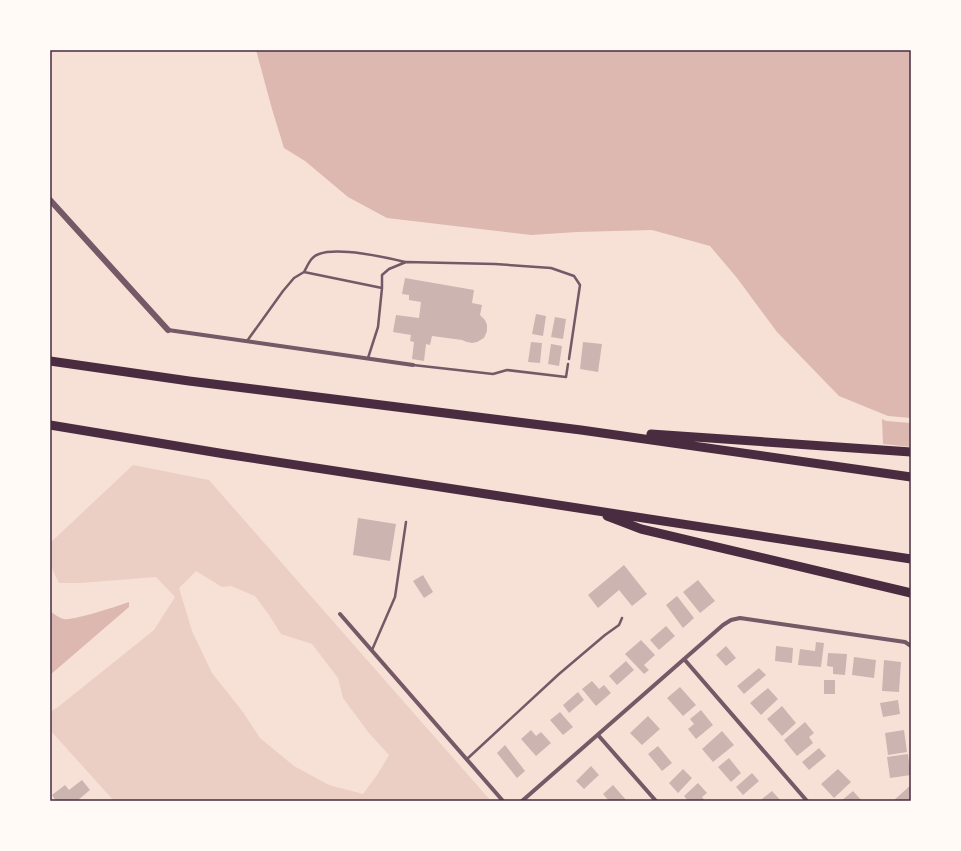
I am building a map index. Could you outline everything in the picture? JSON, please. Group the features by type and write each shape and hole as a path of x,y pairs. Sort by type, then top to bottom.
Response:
{"highway":[{"path":"50,361 189,381 581,430 911,477"},
{"path":"50,425 225,454 911,559"},
{"path":"581,430 911,452"},
{"path":"590,510 641,529 911,593"}],"street":[{"path":"50,200 168,330 413,365"},
{"path":"340,614 502,801"},
{"path":"522,801 723,625 731,620 740,618 905,642 911,646"},
{"path":"684,660 807,801"},
{"path":"598,735 656,801"}],"lane":[{"path":"247,341 283,291 294,278 304,272 311,259 319,254 336,252 366,254 406,262 495,264 551,268 574,276 580,285 569,359"},
{"path":"368,358 378,327 382,275 390,269 406,262"},
{"path":"304,272 382,288"},
{"path":"413,365 493,374 507,370 566,377 568,364"},
{"path":"372,651 395,597 406,522"},
{"path":"466,759 559,674 619,625 622,618"}],"shaded area":[{"path":"256,50 911,50 911,418 888,416 839,396 777,332 737,278 710,246 652,230 531,235 387,218 348,197 305,161 284,148"},
{"path":"882,419 886,421 911,423 911,447 883,444"},
{"path":"133,465 209,480 491,801 114,801 50,730 50,712 154,630 175,597 156,577 81,583 59,583 50,565 50,543","holes":["196,571 222,587 231,586 255,596 281,634 312,644 338,678 343,698 368,732 389,755 363,794 329,785 294,766 260,738 243,712 212,673 192,631 179,588"]},
{"path":"129,602 129,607 50,675 50,611 60,618 69,619 95,613"}],"building":[{"path":"405,278 474,290 472,303 482,305 480,315 485,320 487,325 487,331 484,338 472,343 462,340 432,336 430,345 426,344 424,361 412,359 414,342 410,341 411,335 393,332 396,315 419,318 421,302 409,300 409,295 402,294"},
{"path":"536,314 546,316 543,336 532,334"},
{"path":"555,317 566,319 563,339 551,337"},
{"path":"531,342 542,343 540,363 528,362"},
{"path":"583,342 602,344 598,372 580,369"},
{"path":"551,344 562,346 559,366 548,364"},
{"path":"358,518 396,524 390,561 353,555"},
{"path":"624,565 647,594 632,606 619,590 598,608 588,595"},
{"path":"423,575 433,592 424,598 413,581"},
{"path":"698,580 715,601 700,613 683,592"},
{"path":"677,596 694,618 683,628 666,605"},
{"path":"666,626 675,636 659,650 650,640"},
{"path":"641,640 655,655 644,665 649,670 644,674 625,654"},
{"path":"816,642 824,643 821,667 798,665 800,649 815,651"},
{"path":"726,646 736,658 726,666 716,655"},
{"path":"776,646 793,648 792,663 775,661"},
{"path":"828,653 847,654 845,675 833,674 833,667 827,666"},
{"path":"854,657 876,660 874,678 852,675"},
{"path":"884,660 901,662 899,692 882,691"},
{"path":"626,661 634,670 617,685 609,676"},
{"path":"759,668 766,675 744,694 737,686"},
{"path":"824,680 835,680 835,694 824,694"},
{"path":"592,681 599,689 604,685 611,693 596,706 582,689"},
{"path":"680,687 696,705 683,716 667,698"},
{"path":"768,688 778,699 761,715 750,703"},
{"path":"578,692 584,700 569,713 563,705"},
{"path":"898,700 900,714 883,717 880,703"},
{"path":"782,706 796,723 782,736 767,719"},
{"path":"701,710 713,725 696,739 688,729 694,724 690,719"},
{"path":"560,712 573,727 563,735 550,720"},
{"path":"648,716 660,729 642,745 630,733"},
{"path":"805,722 814,733 809,737 813,743 797,756 784,740"},
{"path":"531,730 536,736 541,732 551,743 536,756 521,739"},
{"path":"904,730 907,752 888,755 885,733"},
{"path":"722,731 734,745 713,762 702,749"},
{"path":"505,745 525,771 517,778 497,753"},
{"path":"658,746 672,763 662,771 648,754"},
{"path":"819,748 826,756 809,770 802,762"},
{"path":"908,754 911,775 890,778 887,757"},
{"path":"729,758 741,773 731,782 718,767"},
{"path":"591,766 599,775 584,789 576,781"},
{"path":"683,769 692,778 678,793 669,783"},
{"path":"838,769 851,782 834,798 821,784"},
{"path":"752,773 759,781 743,795 736,787"},
{"path":"82,780 90,790 77,801 56,801 52,795 65,785 69,790"},
{"path":"698,783 707,793 702,797 705,801 688,801 684,796"},
{"path":"613,785 627,801 609,801 603,794"},
{"path":"911,785 911,801 893,801"},
{"path":"772,791 781,801 763,801 762,799"},
{"path":"853,791 862,801 841,801"}]}
